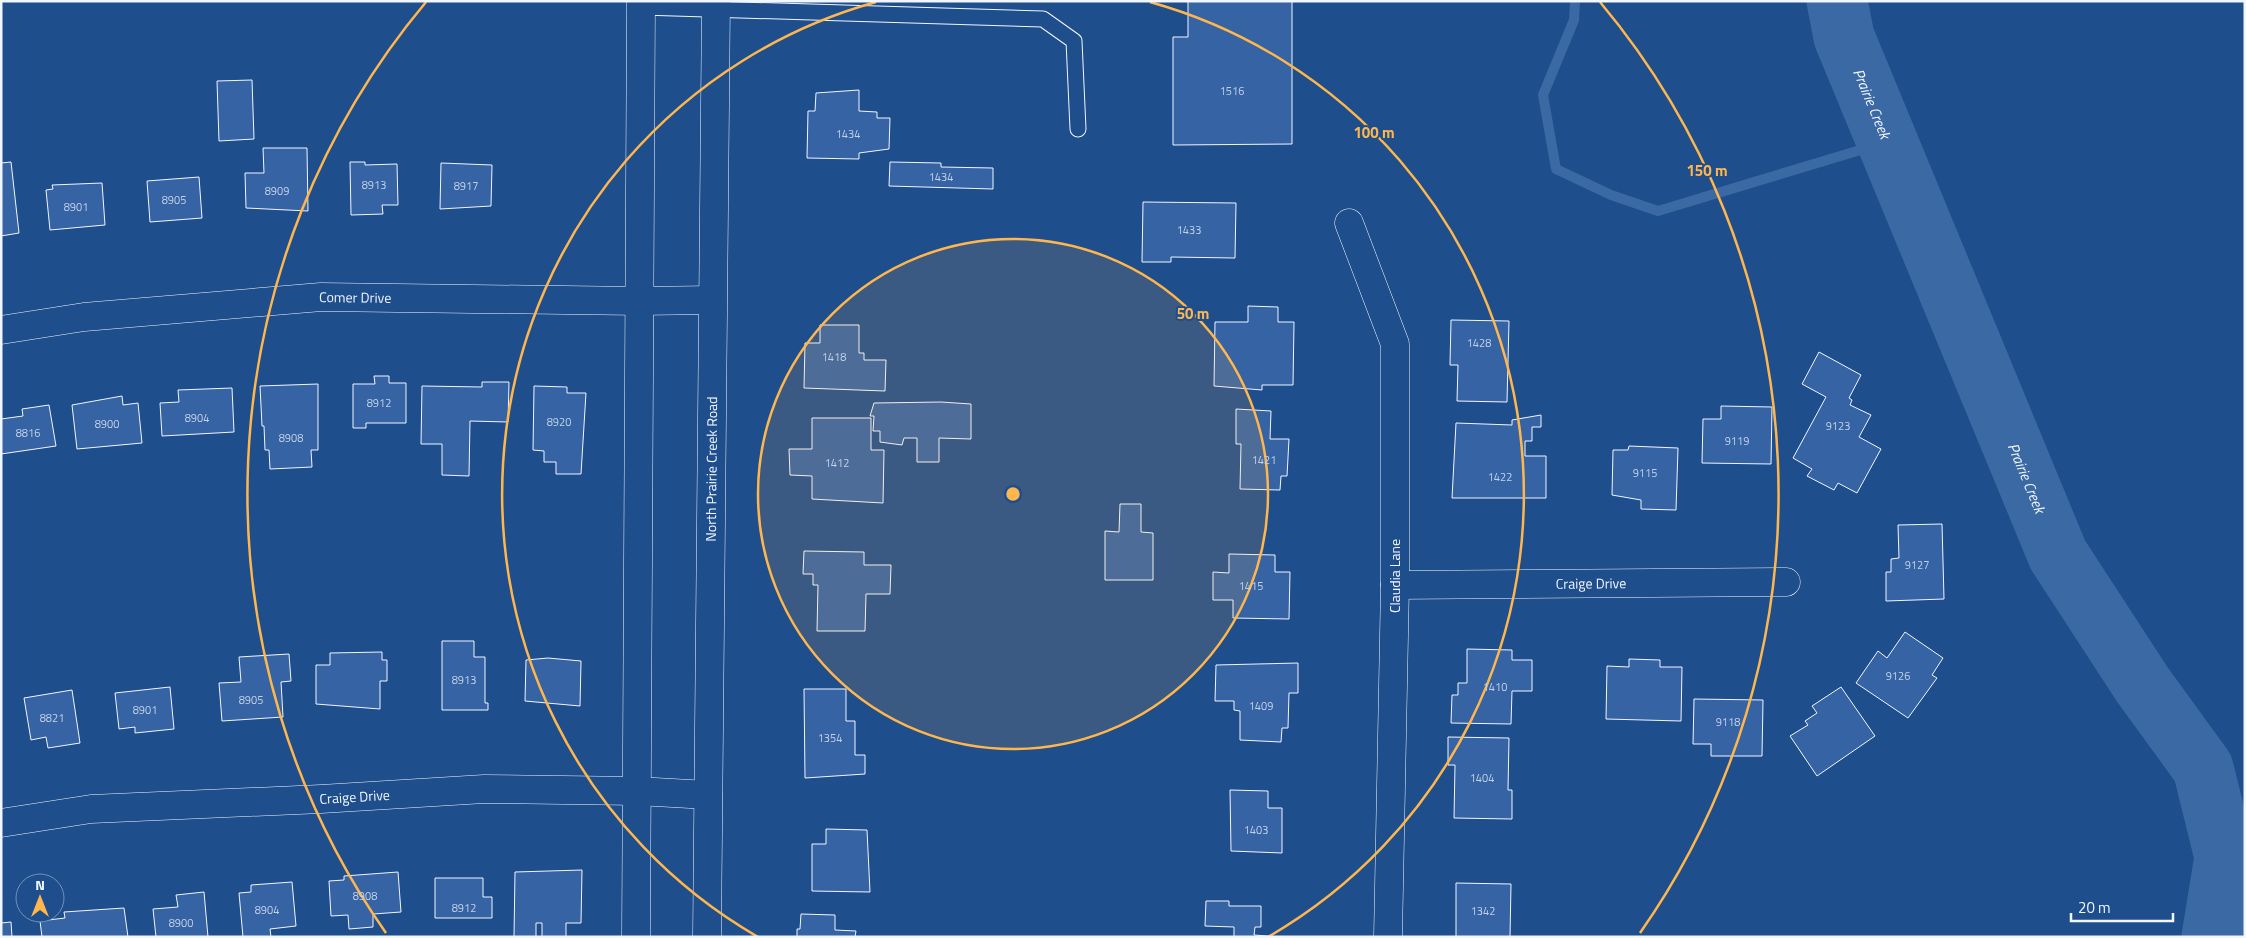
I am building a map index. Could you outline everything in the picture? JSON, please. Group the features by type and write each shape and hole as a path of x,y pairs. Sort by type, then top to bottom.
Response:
{"street":[{"path":"636,937 641,4"},
{"name":"North Prairie Creek Road","path":"707,937 716,6"},
{"name":"Claudia Lane","path":"1349,223 1395,344 1395,585 1388,937"},
{"name":"Comer Drive","path":"1,330 84,317 321,297 639,302 712,300"},
{"name":"Craige Drive","path":"1395,585 1786,582"},
{"name":"Craige Drive","path":"1,823 91,809 484,789 637,791 708,795"}],"lane":[{"path":"641,4 1043,19 1074,41 1078,129"}],"building":[{"path":"1188,1 1292,1 1292,144 1173,145 1173,37 1188,37"},
{"path":"252,80 254,139 219,141 217,81"},
{"path":"859,90 859,111 877,112 877,118 890,118 889,149 859,153 859,159 807,158 808,111 815,111 816,93"},
{"path":"263,148 307,148 308,211 246,208 245,173 264,173"},
{"path":"11,162 19,233 1,236 1,163"},
{"path":"350,162 365,162 365,165 397,164 398,205 382,205 383,214 351,215"},
{"path":"890,162 941,163 941,167 993,168 993,189 889,186"},
{"path":"441,163 492,165 491,206 440,209"},
{"path":"199,177 202,218 150,222 147,181"},
{"path":"102,183 105,225 50,230 46,190 53,189 52,185"},
{"path":"1143,202 1236,203 1235,258 1171,257 1171,262 1142,262"},
{"path":"1248,306 1278,307 1278,322 1294,322 1293,385 1262,385 1262,390 1214,386 1215,322 1248,322"},
{"path":"1451,320 1509,321 1507,402 1457,401 1458,365 1450,365"},
{"path":"820,325 859,325 859,353 864,353 864,360 886,360 885,391 804,388 805,343 820,343"},
{"path":"1819,352 1861,375 1849,398 1852,400 1850,405 1871,415 1859,437 1881,449 1857,493 1838,483 1834,490 1807,476 1812,469 1793,458 1826,397 1802,384"},
{"path":"374,376 389,376 389,383 406,383 406,423 366,423 366,428 353,428 353,384 375,384"},
{"path":"482,382 509,382 508,422 470,421 469,476 442,475 442,444 421,444 422,386 482,387"},
{"path":"318,384 318,450 311,450 312,467 270,469 269,450 265,450 264,426 262,426 260,386"},
{"path":"534,386 567,387 567,393 586,393 581,474 556,474 556,462 544,462 544,451 533,450"},
{"path":"232,388 234,432 162,436 160,403 179,402 178,390"},
{"path":"122,396 123,405 138,403 142,443 77,449 72,405"},
{"path":"941,402 971,404 971,439 939,438 939,462 917,462 917,438 904,438 902,445 880,442 880,431 873,431 874,416 870,416 874,403"},
{"path":"49,405 56,446 1,454 1,419 23,416 22,409"},
{"path":"1721,406 1772,407 1771,464 1702,463 1703,419 1721,419"},
{"path":"1236,409 1271,411 1270,439 1289,439 1287,476 1281,476 1280,490 1240,489 1241,444 1236,444"},
{"path":"1541,415 1541,427 1532,427 1532,441 1525,441 1525,456 1546,456 1546,498 1452,498 1456,423 1512,425 1512,420"},
{"path":"812,418 871,418 871,450 884,450 883,503 812,499 812,476 790,475 789,449 812,449"},
{"path":"1629,446 1678,448 1676,510 1641,509 1641,500 1612,495 1613,450 1628,450"},
{"path":"1120,504 1141,504 1141,532 1153,533 1153,580 1105,580 1105,531 1119,532"},
{"path":"1942,524 1944,599 1886,601 1886,572 1891,572 1891,559 1899,558 1898,525"},
{"path":"804,551 864,552 864,565 891,565 890,594 866,594 865,631 817,631 818,585 813,585 813,574 803,574"},
{"path":"1229,554 1275,555 1275,572 1290,572 1289,619 1233,618 1233,600 1213,600 1213,572 1229,573"},
{"path":"1905,632 1943,658 1932,675 1937,678 1908,718 1856,683 1878,651 1887,658"},
{"path":"442,641 474,641 474,657 485,657 485,703 488,703 488,710 442,710"},
{"path":"1467,649 1512,650 1512,660 1532,660 1532,691 1512,691 1511,724 1451,723 1452,695 1458,695 1458,683 1467,683"},
{"path":"382,652 382,660 387,660 387,681 380,681 380,709 316,704 316,665 330,665 330,653"},
{"path":"289,654 291,681 281,682 283,717 222,721 219,683 241,682 239,657"},
{"path":"548,658 581,661 580,706 525,701 526,660"},
{"path":"1629,659 1660,660 1660,667 1682,667 1681,721 1606,719 1607,666 1629,667"},
{"path":"1298,663 1298,693 1289,693 1288,728 1282,728 1281,742 1240,740 1240,711 1234,710 1234,701 1215,701 1216,665"},
{"path":"170,687 174,729 135,733 135,727 119,729 115,693"},
{"path":"1841,687 1875,736 1817,776 1790,736 1808,725 1805,721 1817,713 1812,706"},
{"path":"804,689 846,689 846,721 855,721 855,755 865,755 865,774 805,778"},
{"path":"72,690 80,743 48,748 46,737 31,740 24,698"},
{"path":"1694,699 1763,700 1762,756 1711,756 1711,744 1693,744"},
{"path":"1448,737 1509,738 1508,790 1512,790 1512,819 1454,818 1455,765 1448,765"},
{"path":"1230,790 1268,791 1268,808 1282,808 1282,853 1231,851"},
{"path":"826,829 867,830 870,892 812,891 812,844 826,844"},
{"path":"582,870 581,923 566,923 566,937 542,937 542,923 536,923 536,937 514,937 515,872"},
{"path":"398,872 401,912 373,914 373,927 349,929 348,915 331,916 329,881 344,880 344,876"},
{"path":"435,878 483,878 483,897 492,897 492,918 435,918"},
{"path":"292,882 296,926 270,929 271,937 243,937 239,893 251,892 251,885"},
{"path":"1456,883 1511,884 1510,937 1456,937"},
{"path":"204,892 208,937 156,937 153,909 178,907 176,895"},
{"path":"1206,901 1229,901 1229,906 1261,906 1261,927 1255,927 1254,935 1281,937 1234,937 1234,927 1205,926"},
{"path":"124,908 128,937 42,937 40,923 65,923 65,912"},
{"path":"801,914 835,915 835,930 856,931 855,937 797,937 797,929 800,929"},
{"path":"11,922 12,937 1,937 1,923"}],"waterway":[{"path":"1575,1 1574,20 1543,95 1556,169 1611,195 1658,211 1887,142"},
{"name":"Prairie Creek","path":"1837,1 1844,37 2058,555 2142,684 2203,768 2225,857 2212,937"}]}
